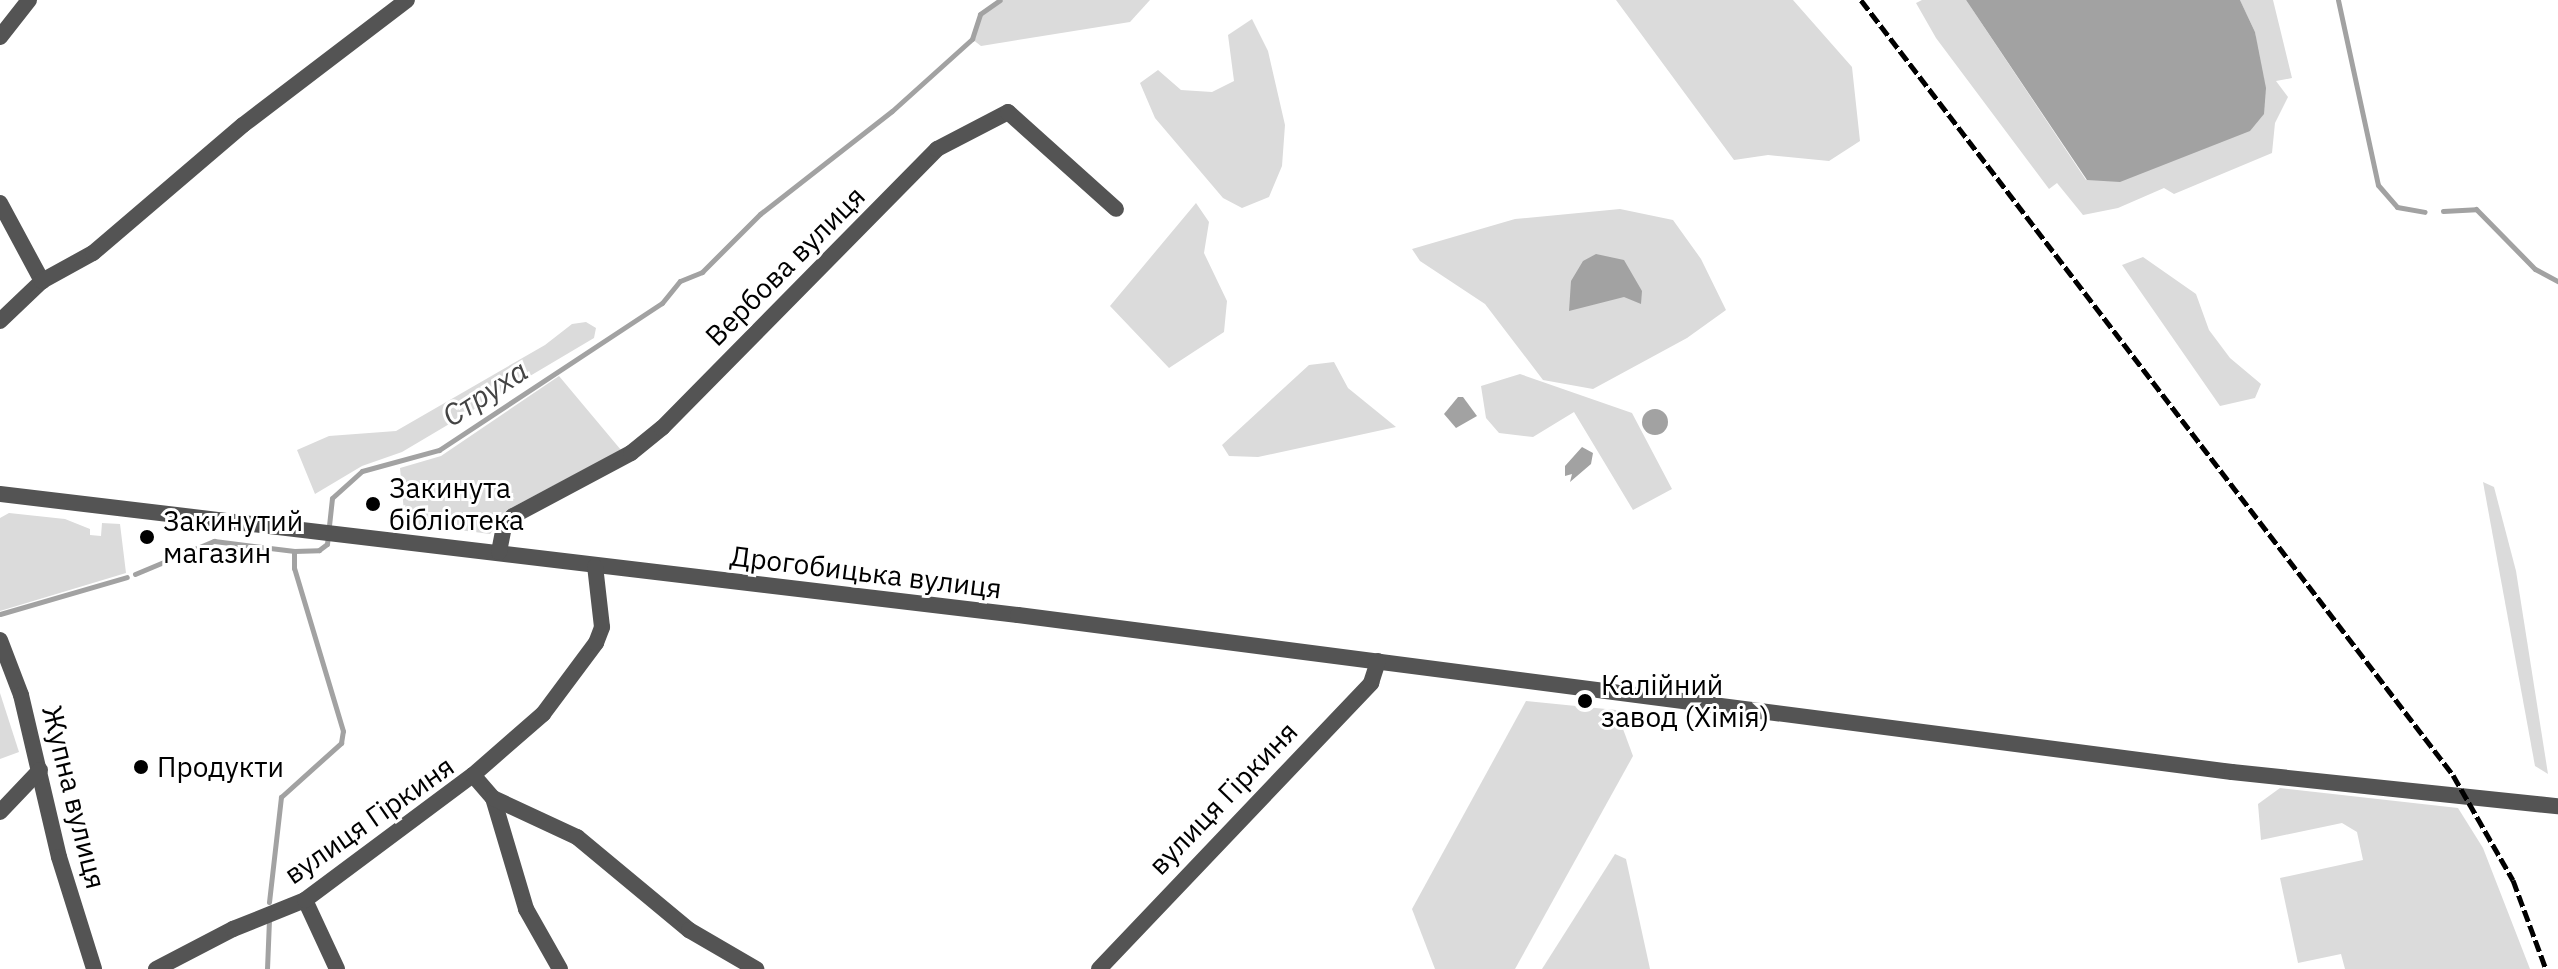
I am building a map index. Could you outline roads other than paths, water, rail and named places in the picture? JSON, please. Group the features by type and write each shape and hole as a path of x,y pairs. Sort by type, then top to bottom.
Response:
{"street":[{"path":"0,37 29,0"},
{"path":"0,321 42,281 93,253 243,125 407,0"},
{"name":"Вербова вулиця","path":"499,552 504,526 513,516 631,453 662,428 937,149 1008,112 1116,209"},
{"path":"0,203 42,281"},
{"name":"Дрогобицька вулиця","path":"0,494 499,552 1378,661 2232,772 2558,806"},
{"path":"473,775 543,714 596,643 602,627 595,566"},
{"name":"Жупна вулиця","path":"0,640 40,770 94,969"},
{"name":"вулиця Гіркиня","path":"1099,969 1371,683 1378,661"},
{"path":"0,812 40,770"},
{"name":"вулиця Гіркиня","path":"156,969 233,929 305,900 473,775 493,798 577,837 689,930 756,969"},
{"path":"493,798 526,909 560,969"},
{"path":"305,900 337,969"}],"waterway":[{"name":"Струха","path":"269,902 281,797 341,743 343,731 294,568 294,551 319,550 327,544 332,498 362,471 439,450 662,303 680,281 702,272 760,214 892,111 972,39 980,14 1000,0"},
{"path":"2338,0 2378,185 2397,207 2425,212"},
{"path":"2443,211 2476,209 2535,269 2558,281"},
{"path":"135,574 214,541 294,551"},
{"path":"0,614 127,577"},
{"name":"Струха","path":"267,969 269,920"}],"railway":[{"path":"1861,0 2453,775 2513,880 2546,969"}],"place":[{"name":"Закинута бібліотека","path":"373,504"},
{"name":"Закинутий магазин","path":"147,537"},
{"name":"Калійний завод (Хімія)","path":"1585,701"},
{"name":"Продукти","path":"141,767"}]}
